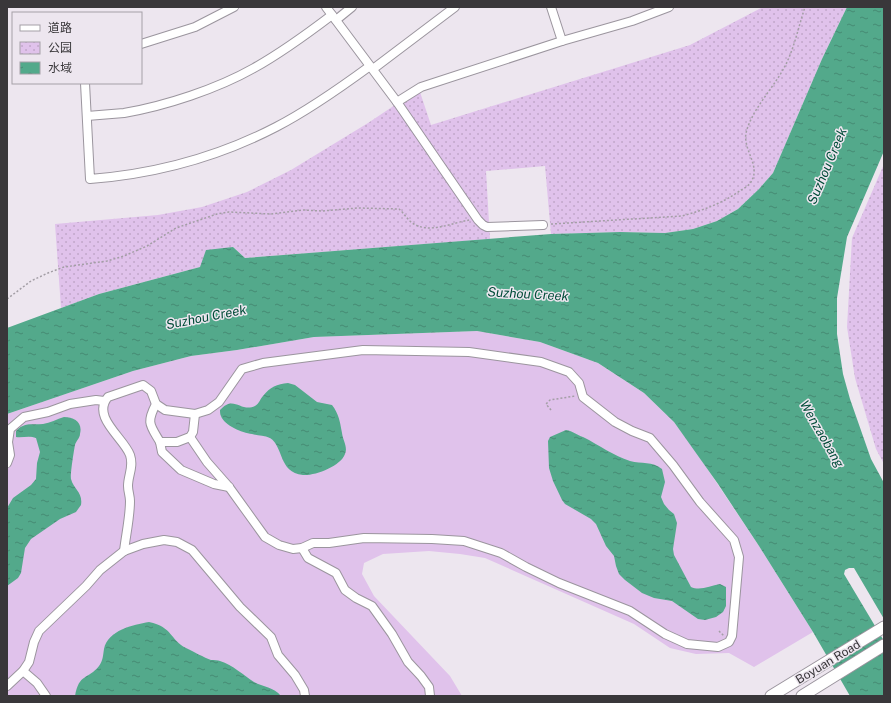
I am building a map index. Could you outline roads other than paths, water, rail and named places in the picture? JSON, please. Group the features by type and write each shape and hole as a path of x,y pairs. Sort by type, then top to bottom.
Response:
{"main road":[{"name":"Boyuan Road","path":"771,696 884,627"},
{"name":"Boyuan Road","path":"802,696 884,645"}],"street":[{"path":"142,44 195,27 234,7"},
{"path":"326,7 397,102 483,226 543,225"},
{"path":"87,116 123,113 145,109 200,92 229,80 271,59 334,17 352,7"},
{"path":"85,84 90,179 116,177 154,170 185,163 246,142 276,127 308,109 372,68 456,7"},
{"path":"551,7 562,41"},
{"path":"397,102 421,87 669,7"},
{"path":"124,551 130,502 128,485 132,466 130,454 106,421 103,411 104,402 108,397 143,385 151,391 156,404 165,410 195,414 208,410 219,402 242,369 263,363 363,350 469,352 541,362 569,372 579,383 583,397 615,422 650,438 673,465 700,502 734,540 740,557 732,636 729,642 718,647 687,644 666,634 630,611 559,583 501,553 464,541 432,538 364,538 330,543 314,543 302,548 293,549 279,545 265,537 229,487 207,462 190,437"},
{"path":"7,463 10,455 8,442 10,429 24,417 48,412 70,404 96,400 104,402"},
{"path":"156,404 151,414 150,426 160,442 162,452 181,470 214,484 229,487"},
{"path":"160,442 177,442 190,437 193,432 195,414"},
{"path":"7,686 11,684 23,671 29,662 34,642 39,631 86,586 100,570 124,551 143,544 164,540 177,542 192,550 240,607 271,637 278,656 294,675 304,690 305,696"},
{"path":"302,548 308,558 336,573 345,590 356,598 372,606 392,634 408,662 422,676 429,687 430,696"},
{"path":"23,671 37,683 46,696"}],"water":[{"path":"847,7 884,7 884,151 847,237 837,298 837,334 843,374 850,399 871,459 884,483 884,619 854,568 845,570 844,574 884,641 884,696 850,696 813,632 759,546 718,484 674,422 644,393 598,363 540,342 477,331 314,337 191,356 133,371 7,414 7,328 99,294 200,267 206,250 233,247 245,258 551,234 620,232 665,233 693,229 717,221 738,209 773,173 822,59"},
{"path":"288,383 295,385 317,402 332,405 340,422 346,446 345,454 343,458 333,466 321,472 308,475 295,473 285,464 278,447 270,438 239,430 229,425 221,415 220,410 229,404 250,408 255,406 271,388 280,384"},
{"path":"64,417 77,421 81,430 75,445 71,479 72,483 80,494 81,505 76,512 60,519 31,539 25,548 21,573 18,578 7,586 7,508 13,498 31,485 36,479 37,463 40,452 36,438 16,437 16,431 22,426 28,424 43,424"},
{"path":"566,430 583,437 624,459 651,464 662,469 665,482 661,497 664,504 674,514 677,523 673,549 674,555 691,587 701,588 720,584 726,587 726,606 723,612 716,617 705,620 698,619 672,601 654,598 642,593 619,574 614,556 606,546 596,524 591,519 565,504 553,481 549,468 548,441 550,437"},
{"path":"149,622 163,627 186,648 208,659 229,665 254,682 272,689 281,696 75,696 81,680 95,670 100,664 106,643 110,637 129,627"}],"water label":[{"name":"Suzhou Creek","path":"827,166"},
{"name":"Suzhou Creek","path":"528,294"},
{"name":"Suzhou Creek","path":"206,317"},
{"name":"Wenzaobang","path":"822,434"}]}
